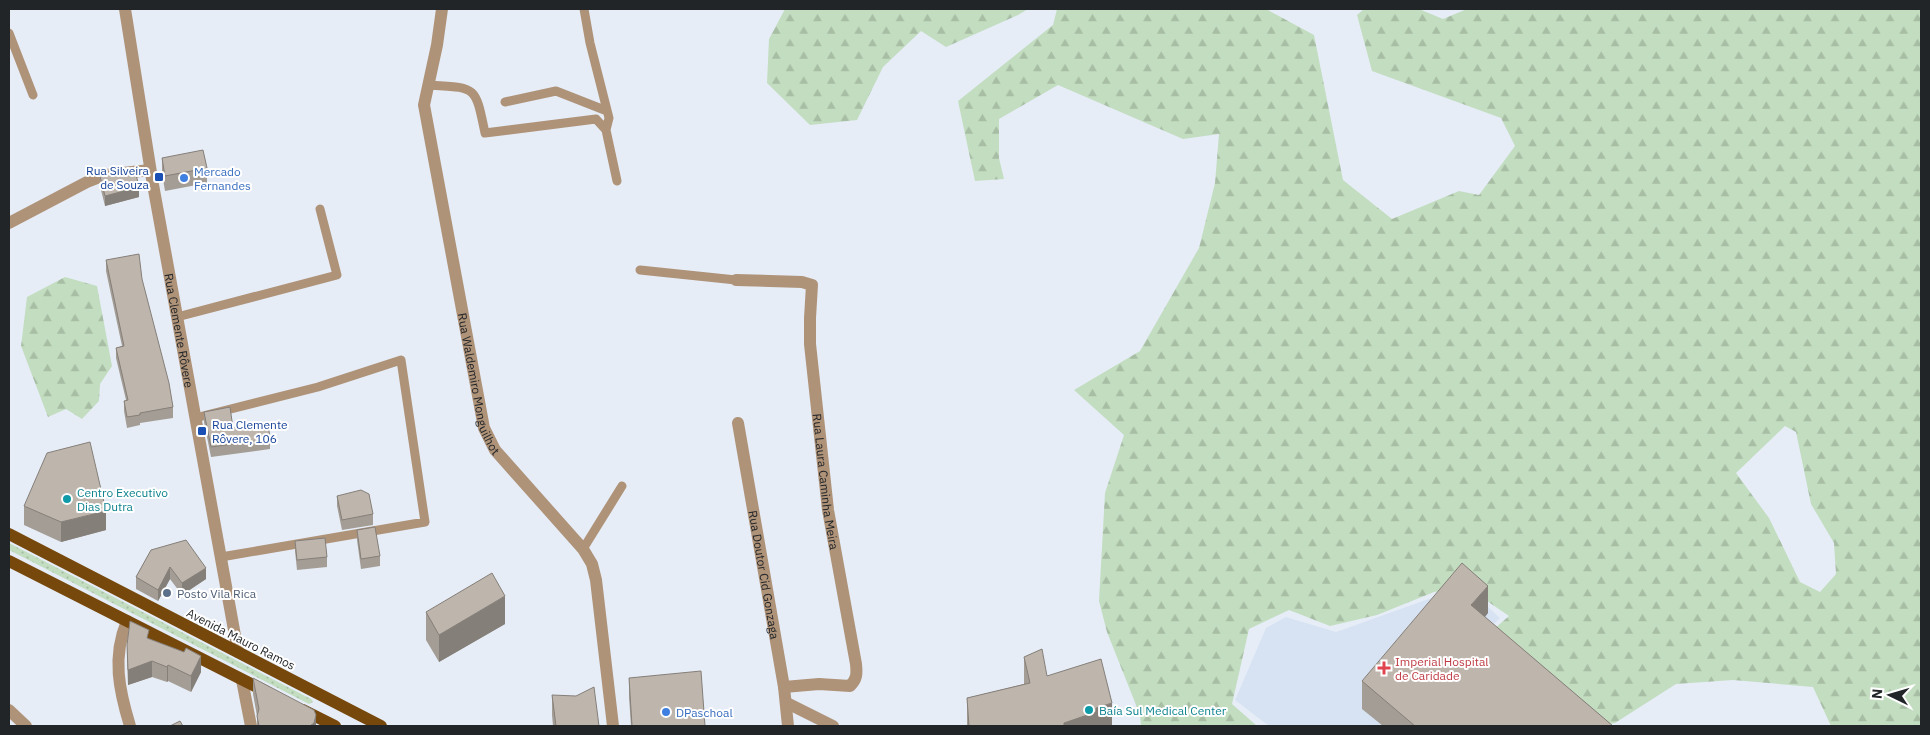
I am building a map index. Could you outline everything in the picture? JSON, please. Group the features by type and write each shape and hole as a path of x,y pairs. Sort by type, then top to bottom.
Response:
{"main road":[{"name":"Avenida Mauro Ramos","path":"9,534 380,726"},
{"path":"9,561 275,696"},
{"path":"291,704 335,726"},
{"path":"339,726 348,710"}],"street":[{"name":"Rua Clemente Rôvere","path":"125,9 150,170 238,652"},
{"name":"Rua Waldemiro Monguilhot","path":"442,9 424,105 484,428 495,450 583,549 592,564 596,580 613,726"},
{"path":"9,223 87,182 105,175 150,170"},
{"name":"Rua Laura Caminha Meira","path":"736,280 802,282 812,285 810,344 828,510 857,675 855,681 850,686 819,684 784,687"},
{"name":"Rua Doutor Cid Gonzaga","path":"738,423 787,703 788,726"},
{"path":"127,621 121,636 118,672 119,690 130,726"},
{"path":"242,680 251,726"},
{"path":"787,703 834,726"},
{"path":"9,710 26,726"}],"lane":[{"path":"584,9 590,43 609,118 606,130 617,181"},
{"path":"9,33 33,95"},
{"path":"428,85 466,88 473,92 477,96 485,133 596,119 606,130"},
{"path":"505,102 556,91 607,111"},
{"path":"177,317 337,275 320,209"},
{"path":"640,270 736,280"},
{"path":"195,418 318,387 401,360 425,522 221,557"},
{"path":"583,549 622,486"}],"shaded area":[{"name":"Imperial Hospital de Caridade","path":"1465,586 1500,618 1482,635 1585,726 1269,726 1235,700 1266,628 1286,617 1336,632"}],"green space":[{"path":"785,9 1028,9 946,47 921,31 883,67 857,120 810,125 767,83 769,39"},
{"path":"1057,9 1266,9 1314,35 1343,180 1392,219 1459,191 1479,195 1515,146 1501,118 1372,71 1357,15 1364,9 1419,9 1443,19 1467,9 1921,9 1921,726 1831,726 1813,687 1733,680 1676,684 1615,723 1595,726 1486,636 1509,616 1465,586 1434,592 1377,615 1330,626 1289,610 1249,629 1232,704 1257,726 1141,726 1140,715 1107,632 1099,601 1105,493 1124,435 1074,390 1140,351 1199,248 1215,183 1219,134 1183,139 1058,85 999,119 999,158 1004,179 975,181 958,101 1053,25","holes":["1785,426 1796,432 1811,504 1834,543 1836,574 1820,592 1800,582 1769,518 1736,473"]},
{"path":"65,277 97,286 112,366 100,384 99,401 82,419 66,409 48,417 21,346 27,297"},
{"path":"9,543 311,699 313,702 309,704 9,550"}],"building":[{"path":"203,150 207,168 165,176 162,158"},
{"path":"135,170 139,187 105,196 100,176 107,173"},
{"path":"139,254 142,279 169,383 173,407 127,417 124,401 128,400 116,348 124,346 106,260"},
{"path":"230,407 233,428 268,423 270,439 211,447 204,412"},
{"name":"Centro Executivo Dias Dutra","path":"90,442 106,511 61,522 24,506 47,453"},
{"path":"361,490 369,494 373,514 342,520 337,496"},
{"path":"375,527 380,556 361,559 357,530"},
{"path":"325,538 327,557 297,560 295,541"},
{"path":"186,540 206,568 182,583 170,567 158,590 136,577 151,550"},
{"path":"1462,563 1488,586 1471,605 1613,726 1415,726 1362,681"},
{"path":"492,573 505,596 439,635 426,612"},
{"path":"130,621 149,630 147,638 184,652 186,648 201,656 191,676 168,665 167,667 152,661 128,670 127,645"},
{"path":"1042,649 1047,676 1101,659 1112,703 1096,708 1096,712 1064,723 1064,726 969,726 967,698 1030,683 1024,657"},
{"name":"DPaschoal","path":"701,671 705,726 632,726 629,678"},
{"path":"253,678 314,710 316,715 314,723 310,726 259,726 257,716 259,709"},
{"path":"594,687 599,726 556,726 552,695 576,696"},
{"path":"180,721 183,726 170,726"}],"place":[{"name":"Rua Silveira de Souza","path":"159,177"},
{"name":"Mercado Fernandes","path":"184,178"},
{"name":"Rua Clemente Rôvere, 106","path":"202,431"},
{"name":"Centro Executivo Dias Dutra","path":"67,499"},
{"name":"Posto Vila Rica","path":"167,593"},
{"name":"Imperial Hospital de Caridade","path":"1384,668"},
{"name":"Baía Sul Medical Center","path":"1089,710"},
{"name":"DPaschoal","path":"666,712"}]}
